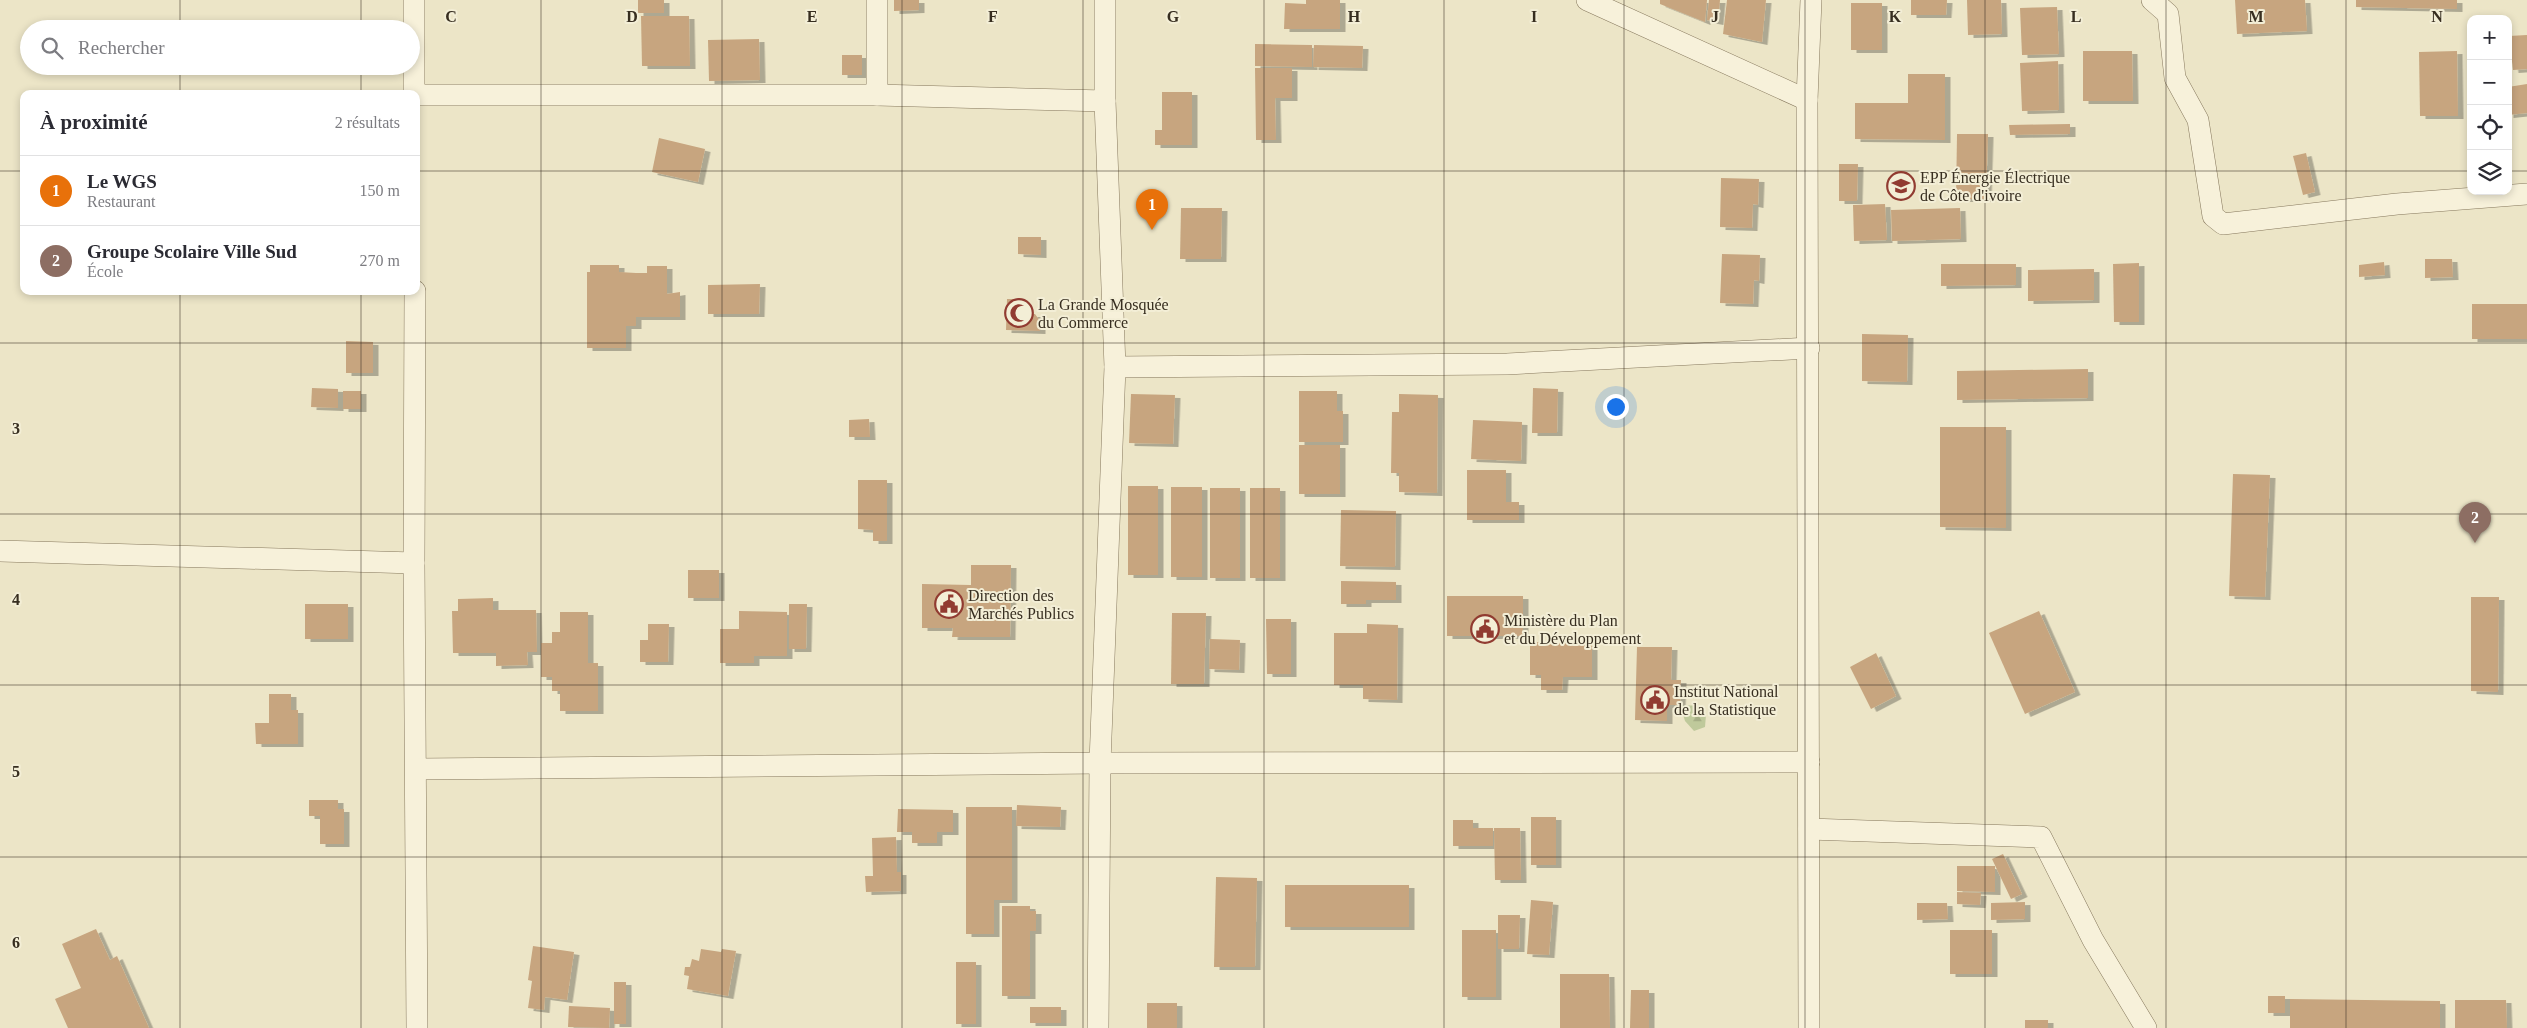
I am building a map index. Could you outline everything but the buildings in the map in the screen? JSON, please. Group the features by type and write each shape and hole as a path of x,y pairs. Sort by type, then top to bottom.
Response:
{"street":[{"path":"414,0 414,20"},
{"path":"877,0 877,95"},
{"path":"1098,1028 1100,763 1115,367 1106,101 1106,0"},
{"path":"1587,0 1806,100"},
{"path":"1809,1028 1809,348 1806,100 1810,0"},
{"path":"2152,0 2168,14 2175,78 2198,120 2213,216 2223,224 2397,204 2527,194"},
{"path":"415,75 415,90"},
{"path":"420,94 877,95 1106,101"},
{"path":"415,295 414,563 417,1028"},
{"path":"1115,367 1507,364 1809,348"},
{"path":"0,551 414,563"},
{"path":"416,770 1100,763 1809,762"},
{"path":"1809,829 2041,837 2093,940 2146,1028"}],"green space":[{"path":"1680,705 1701,706 1706,715 1705,727 1694,731 1685,721"}],"place":[{"name":"EPP Énergie Électrique de Côte d'ivoire","path":"1901,186"},
{"name":"Le WGS","path":"1152,230"},
{"name":"La Grande Mosquée du Commerce","path":"1019,313"},
{"name":"Groupe Scolaire Ville Sud","path":"2475,543"},
{"name":"Direction des Marchés Publics","path":"949,604"},
{"name":"Ministère du Plan et du Développement","path":"1485,629"},
{"name":"Institut National de la Statistique","path":"1655,700"}]}
